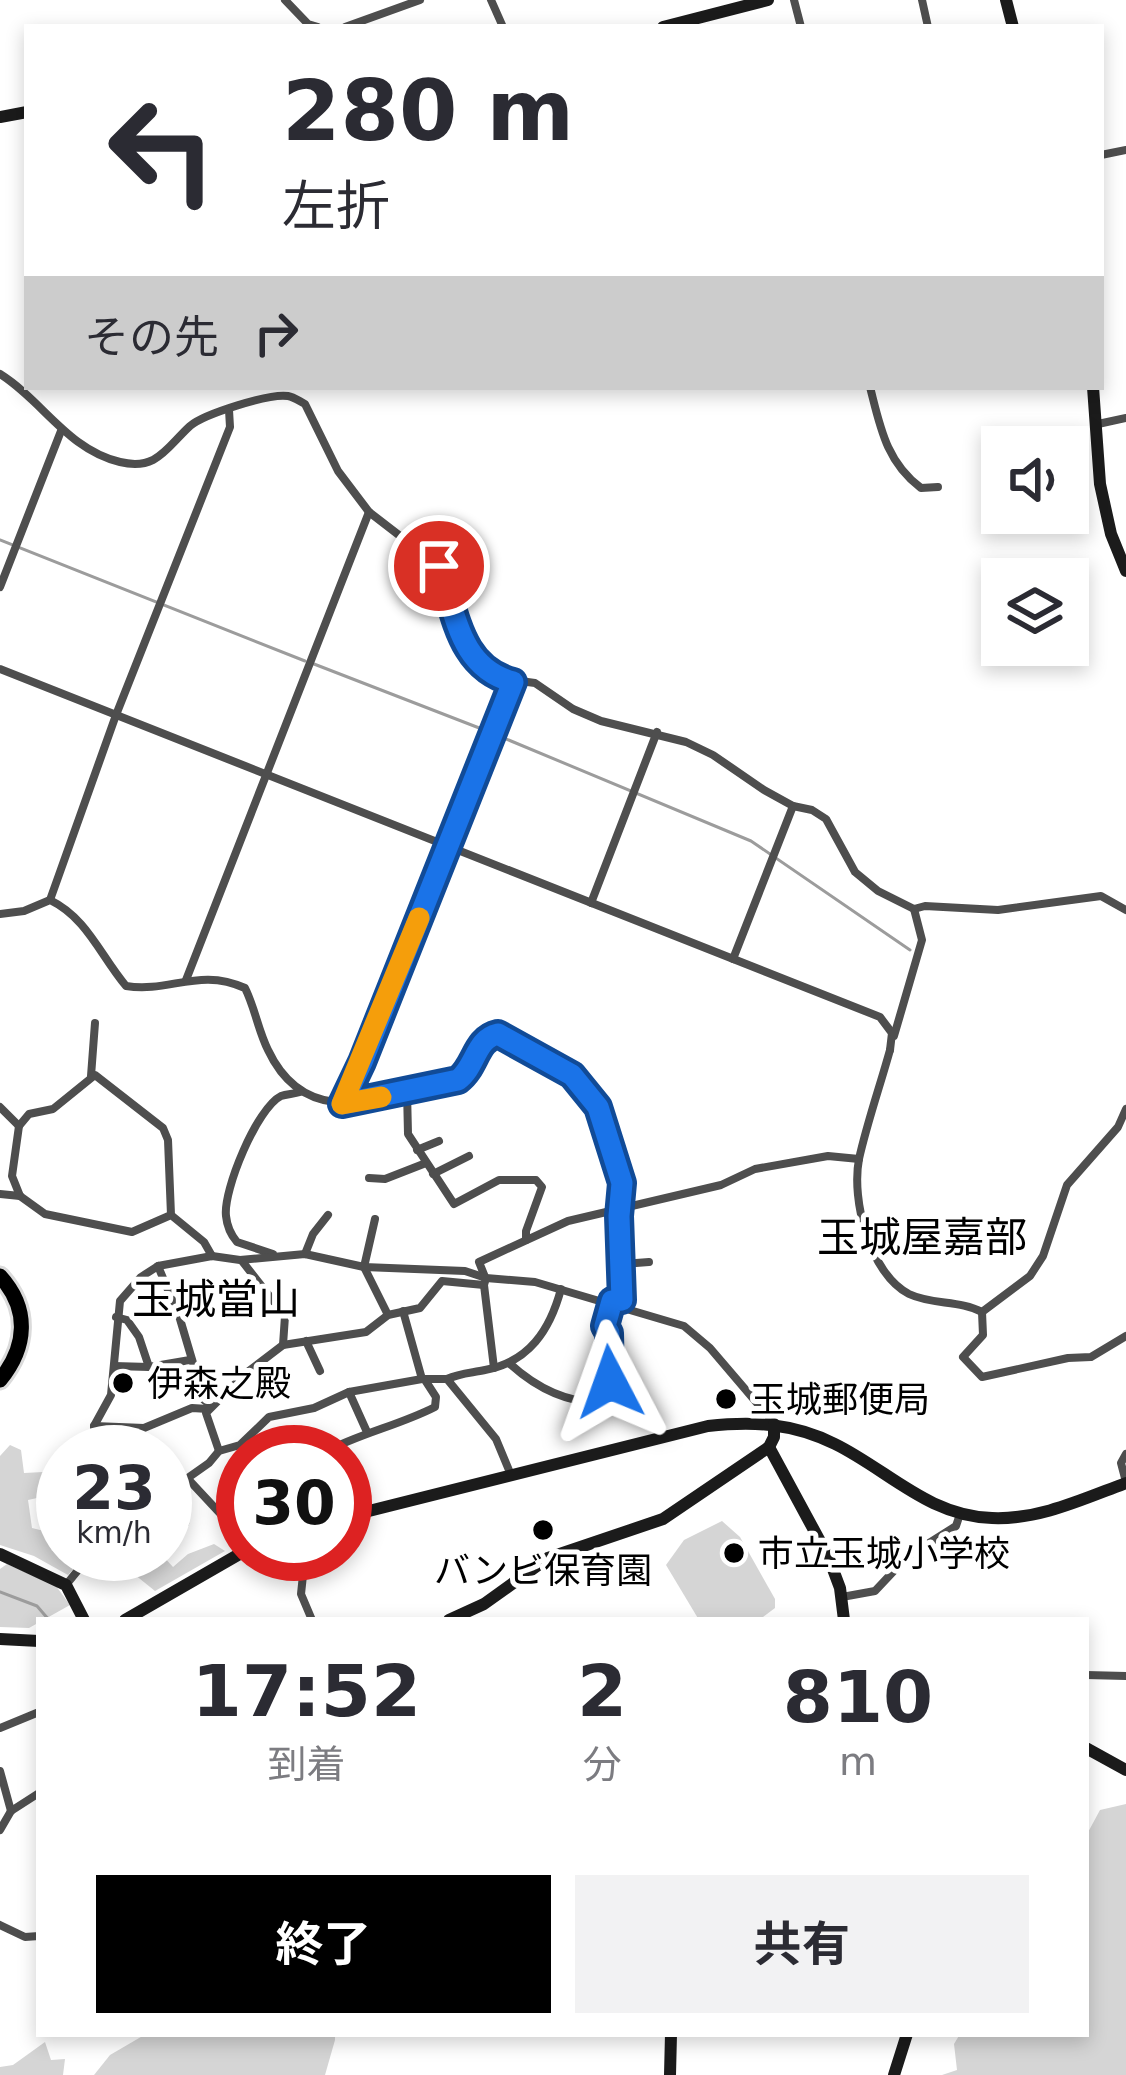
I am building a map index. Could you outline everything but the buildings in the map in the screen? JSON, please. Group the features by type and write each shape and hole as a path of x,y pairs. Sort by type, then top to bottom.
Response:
{"highway":[{"path":"0,1276 19,1304 22,1326 16,1355 0,1380"}],"main road":[{"path":"675,24 768,0"},
{"path":"1093,390 1100,484 1111,534 1126,571"},
{"path":"456,1617 484,1604 548,1558 663,1519 769,1447 774,1424"},
{"path":"372,1510 708,1426 774,1424 831,1442 922,1499 960,1514 1024,1516 1126,1482"},
{"path":"769,1447 828,1556 844,1617"},
{"path":"0,1554 66,1585 82,1617"},
{"path":"129,1617 216,1567"},
{"path":"0,1639 36,1641"},
{"path":"1089,1750 1126,1770"},
{"path":"670,2075 671,2037"},
{"path":"894,2075 906,2037"}],"street":[{"path":"285,0 308,24"},
{"path":"353,24 420,0"},
{"path":"0,374 18,385 61,431 117,462 141,465 158,460 193,424 229,410 286,395 305,404 338,471 369,512 439,566 474,662 498,678 535,683 601,721 657,732 713,754 793,806 826,818 855,872 914,910 922,940 859,1159 866,1237 882,1268 910,1294 969,1304 982,1312"},
{"path":"871,390 879,430 902,474 921,488 938,488"},
{"path":"0,914 50,900 116,715 230,427 229,410"},
{"path":"1098,424 1126,418"},
{"path":"0,587 61,431"},
{"path":"186,980 369,512"},
{"path":"0,669 880,1017 892,1033 890,1050"},
{"path":"342,1104 513,682"},
{"path":"591,903 657,732"},
{"path":"733,959 793,806"},
{"path":"914,910 925,906 998,910 1101,896 1126,910"},
{"path":"50,900 69,909 89,931 104,961 126,986 226,979 245,988 269,1053 300,1092 322,1102 342,1104 458,1080 490,1036 508,1037 572,1075 598,1107 622,1183 622,1300 612,1301 605,1326 610,1382 602,1402 588,1403 549,1392 508,1363"},
{"path":"20,1196 12,1176 19,1126 28,1114 52,1109 91,1076 95,1023"},
{"path":"91,1076 164,1128 171,1215 204,1242 212,1256"},
{"path":"407,1091 406,1119 417,1150 454,1204 499,1180 536,1180 542,1187 526,1241"},
{"path":"280,1256 237,1242 226,1216 227,1199 247,1143 272,1104 281,1096 300,1092"},
{"path":"0,1107 19,1126"},
{"path":"982,1312 1030,1276 1043,1256 1067,1185 1118,1127 1126,1108"},
{"path":"417,1150 439,1141"},
{"path":"434,1174 469,1156"},
{"path":"494,1368 478,1262 568,1222 721,1185 755,1169 828,1156 859,1159"},
{"path":"369,1178 386,1179 426,1163"},
{"path":"0,1194 20,1196 45,1214 132,1232 171,1215"},
{"path":"305,1254 328,1215"},
{"path":"375,1219 364,1267 388,1315"},
{"path":"95,1425 111,1395 120,1301 158,1266 212,1256 241,1260 305,1254 364,1267 465,1271 484,1281"},
{"path":"241,1260 285,1316 283,1345"},
{"path":"622,1264 650,1262"},
{"path":"158,1266 210,1408"},
{"path":"216,1442 206,1413 283,1345 366,1331 388,1315 420,1308 442,1281 515,1278 684,1326 710,1348 774,1424"},
{"path":"260,1425 268,1417 314,1408 349,1392 447,1379 508,1363 538,1341 561,1289"},
{"path":"372,1431 435,1407 436,1397 423,1379 403,1311"},
{"path":"982,1312 983,1335 963,1357 982,1377 1091,1357 1126,1336"},
{"path":"116,1317 127,1320 139,1337 149,1366"},
{"path":"306,1341 320,1370"},
{"path":"114,1366 190,1360"},
{"path":"447,1379 496,1439 511,1475"},
{"path":"349,1392 365,1425"},
{"path":"151,1425 192,1408 210,1408"},
{"path":"192,1475 216,1454"},
{"path":"1126,1454 1121,1462 1126,1482"},
{"path":"192,1483 216,1509"},
{"path":"842,1597 874,1591 907,1557 956,1526 960,1514"},
{"path":"66,1585 69,1581"},
{"path":"302,1581 301,1594 311,1617"},
{"path":"1089,1676 1126,1676"},
{"path":"0,1728 36,1713"},
{"path":"0,1772 11,1811"},
{"path":"0,1830 11,1811 36,1795"},
{"path":"0,1925 26,1937 36,1936"}],"shaded area":[{"path":"10,1445 21,1450 24,1473 36,1472 36,1498 28,1500 36,1529 36,1557 0,1545 0,1456"},
{"path":"722,1521 740,1537 775,1599 775,1608 763,1617 697,1617 666,1565 684,1540"},
{"path":"216,1545 216,1556 192,1570 192,1552"},
{"path":"7,1564 36,1581 56,1586 70,1605 49,1617 36,1617 36,1624 29,1628 0,1627 0,1569"},
{"path":"143,1581 172,1581 155,1591"},
{"path":"1126,1804 1126,2075 942,2075 957,2070 954,2044 958,2037 1089,2037 1089,1830 1100,1810"},
{"path":"141,2037 335,2037 325,2075 94,2075 110,2055"},
{"path":"45,2042 51,2060 65,2059 63,2075 0,2075 0,2067 13,2065"}],"waterway":[{"path":"0,540 305,661"},
{"path":"314,664 751,841 910,950"},
{"path":"0,1592 37,1606 46,1617"}],"slow traffic":[{"path":"381,1097 342,1104 419,918"}],"place":[{"name":"伊森之殿","path":"123,1383"},
{"name":"玉城郵便局","path":"726,1399"},
{"name":"バンビ保育園","path":"543,1530"},
{"name":"市立玉城小学校","path":"734,1553"}],"district":[{"name":"玉城屋嘉部","path":"922,1237"},
{"name":"玉城當山","path":"216,1299"}],"route":[{"path":"439,566 474,662 513,682 342,1104 458,1080 467,1073 481,1045 498,1034 559,1066 582,1084 598,1107 622,1183 622,1300 612,1301 605,1326 610,1382"}]}
